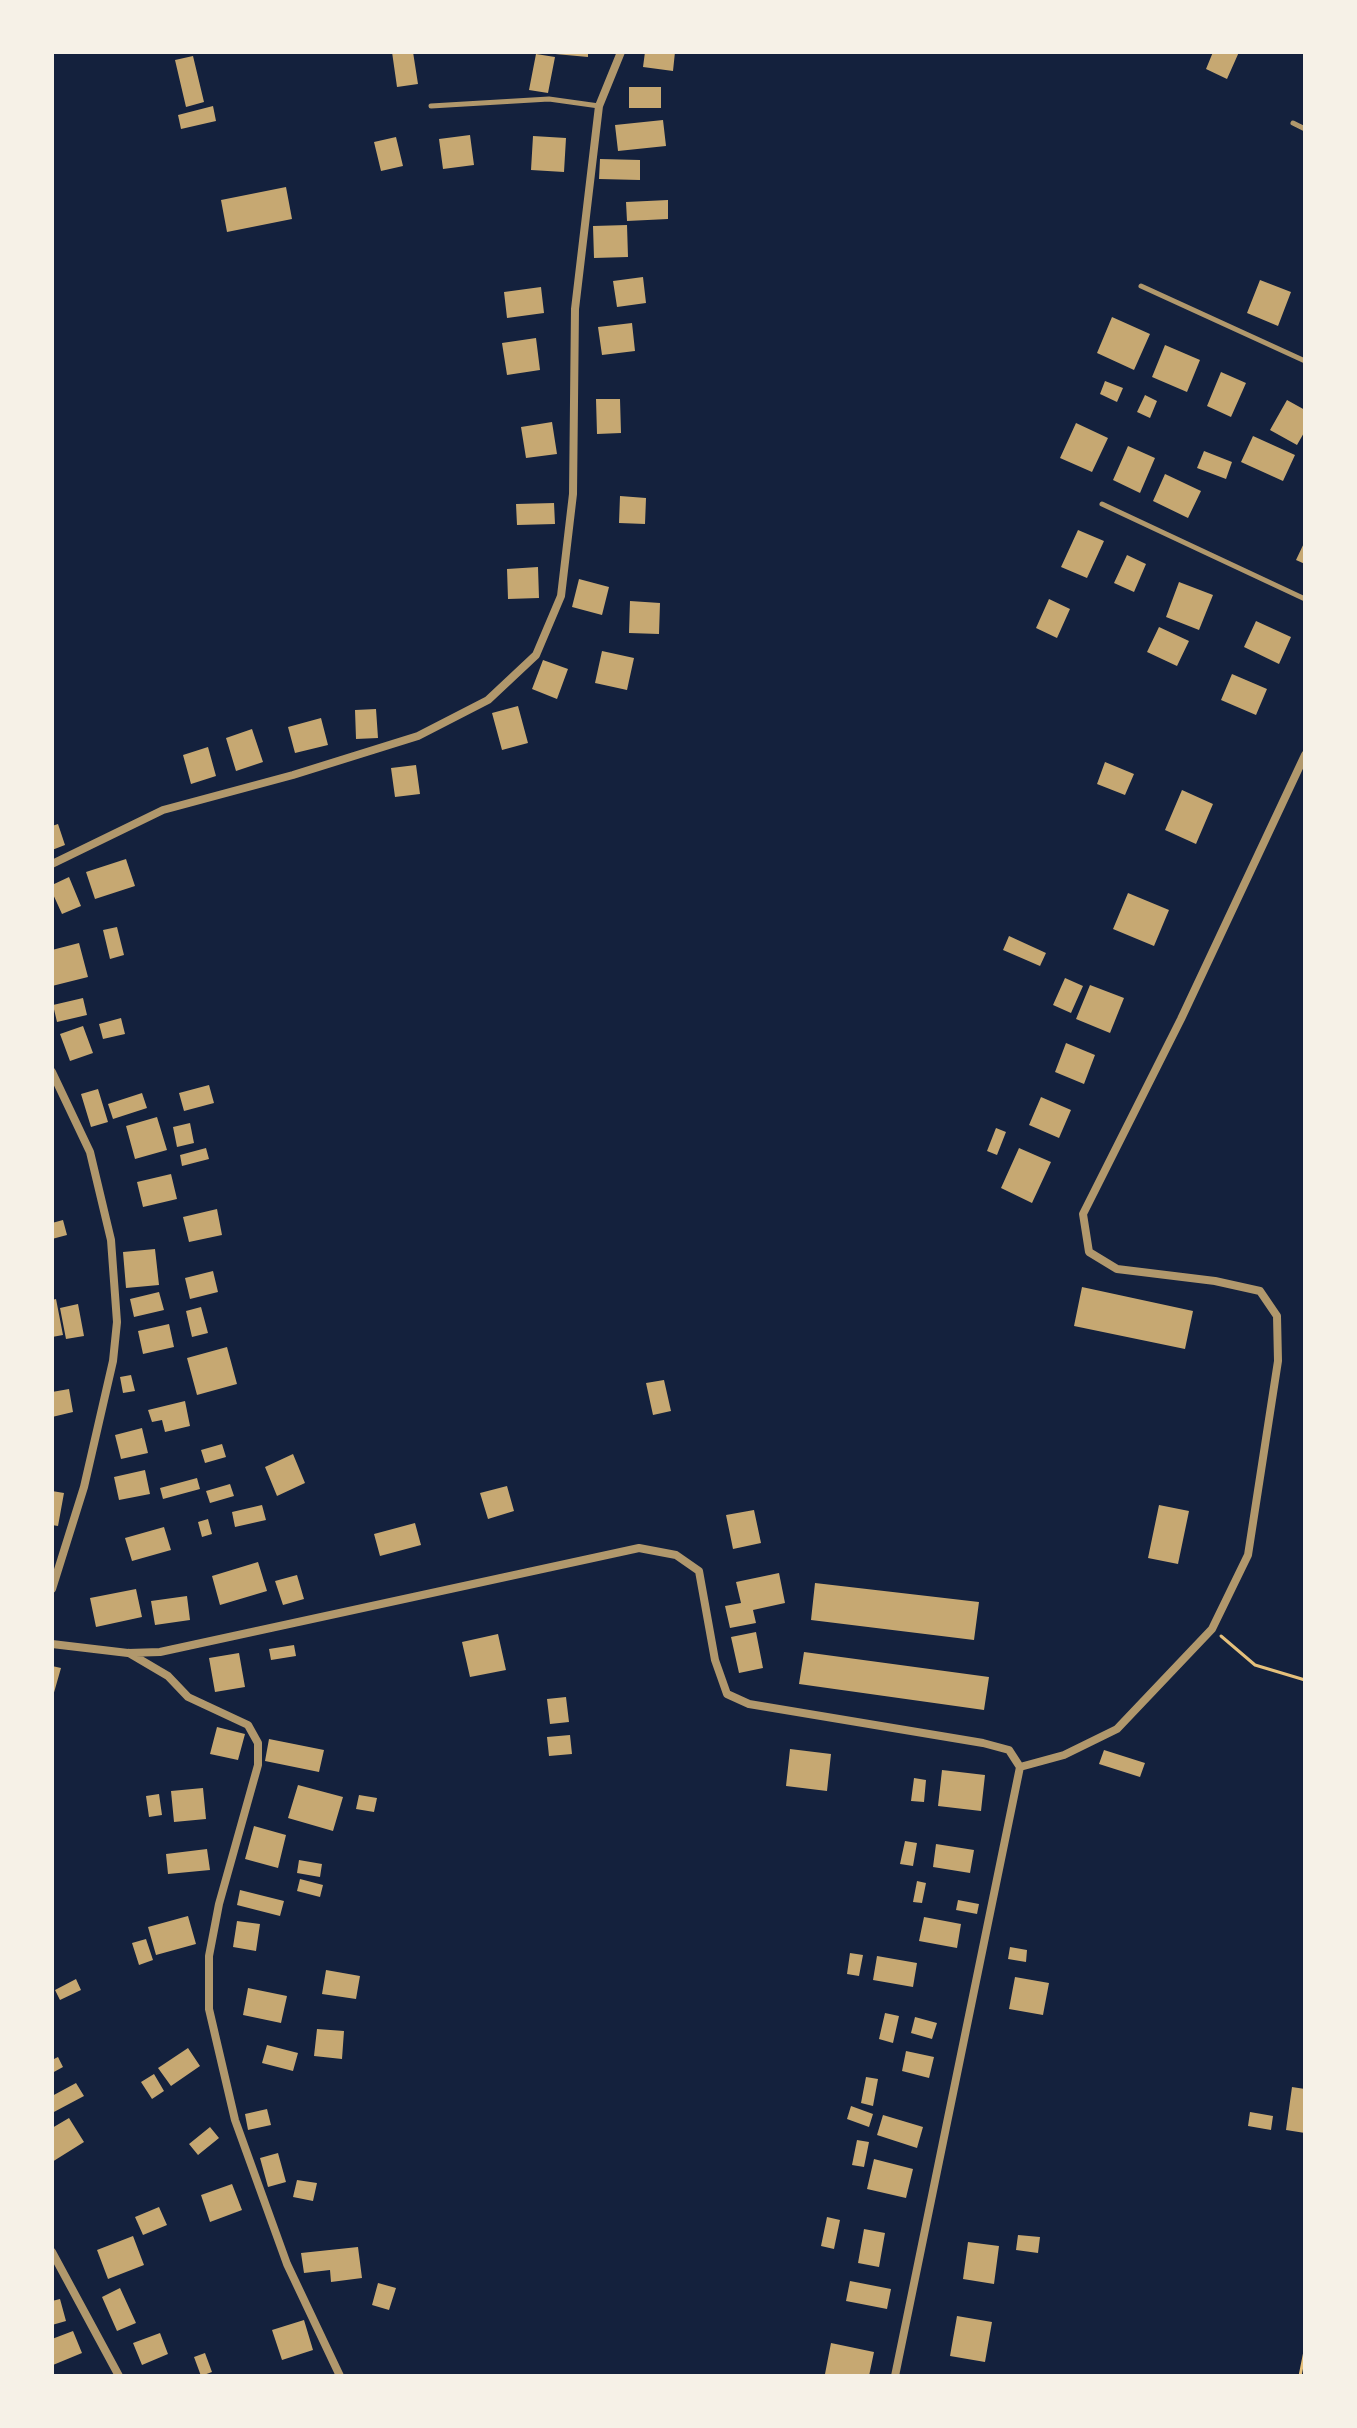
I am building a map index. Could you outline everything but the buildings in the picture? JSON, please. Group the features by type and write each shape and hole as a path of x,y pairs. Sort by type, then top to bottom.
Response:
{"street":[{"path":"52,864 163,810 293,775 418,736 488,700 536,655 561,596 573,494 575,309 599,106 621,52"},
{"path":"1020,1767 1064,1755 1117,1729 1212,1629 1248,1555 1278,1361 1277,1316 1260,1291 1215,1281 1117,1269 1089,1252 1083,1214 1181,1019 1305,755"},
{"path":"52,1072 90,1152 111,1240 117,1322 113,1361 84,1487 52,1589"},
{"path":"52,1644 128,1653 160,1652 639,1548 676,1555 699,1571 715,1660 727,1694 749,1704 1009,1750 1020,1767 895,2376"},
{"path":"128,1653 168,1676 188,1697 248,1725 258,1743 258,1765 219,1904 209,1956 209,2009 235,2120 287,2264 340,2376"},
{"path":"52,2252 119,2376"}],"lane":[{"path":"431,106 549,99 599,106"},
{"path":"1293,123 1305,129"},
{"path":"1141,286 1305,361"},
{"path":"1102,504 1305,599"}],"path":[{"path":"1212,1629 1255,1665 1305,1680"},
{"path":"1300,2376 1305,2351"}]}
